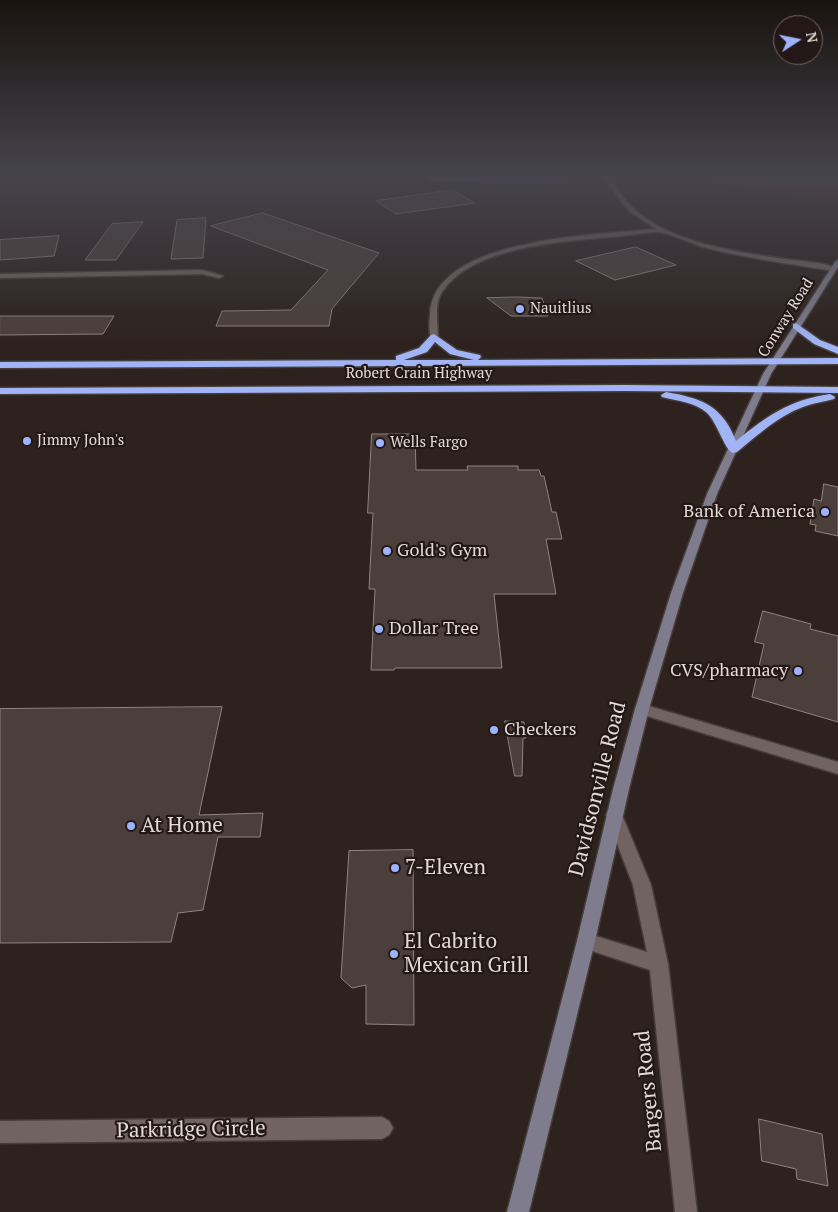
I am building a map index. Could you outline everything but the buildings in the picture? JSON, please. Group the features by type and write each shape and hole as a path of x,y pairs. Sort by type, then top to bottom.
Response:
{"highway":[{"path":"796,326 817,342 838,351"},
{"path":"382,363 416,354 428,346 434,337 454,352 502,363"},
{"name":"Robert Crain Highway","path":"0,365 838,361"},
{"path":"625,388 672,396 702,405 721,419 733,449 786,408 819,398 838,397"},
{"name":"Robert Crain Highway","path":"0,391 625,388 838,390"}],"main road":[{"name":"Conway Road","path":"760,390 796,326 836,265"},
{"name":"Davidsonville Road","path":"518,1212 586,941 614,815 642,710 682,577 712,494 760,390"}],"street":[{"path":"434,337 434,305 437,294 443,284 452,276 478,261 516,248 641,233"},
{"path":"670,233 686,239 735,252 836,265"},
{"path":"0,276 194,272 219,276 188,280 74,279 54,276"},
{"path":"642,710 838,768"},
{"name":"Bargers Road","path":"614,815 642,885 659,964 686,1212"},
{"path":"586,941 659,964"},
{"name":"Parkridge Circle","path":"0,1132 382,1128"}],"place":[{"name":"Nauitlius","path":"520,309"},
{"name":"Jimmy John's","path":"27,441"},
{"name":"Wells Fargo","path":"380,443"},
{"name":"Bank of America","path":"825,512"},
{"name":"Gold's Gym","path":"387,551"},
{"name":"Dollar Tree","path":"379,629"},
{"name":"CVS/pharmacy","path":"798,671"},
{"name":"Checkers","path":"494,730"},
{"name":"At Home","path":"131,826"},
{"name":"7-Eleven","path":"395,868"},
{"name":"El Cabrito Mexican Grill","path":"394,954"}]}
